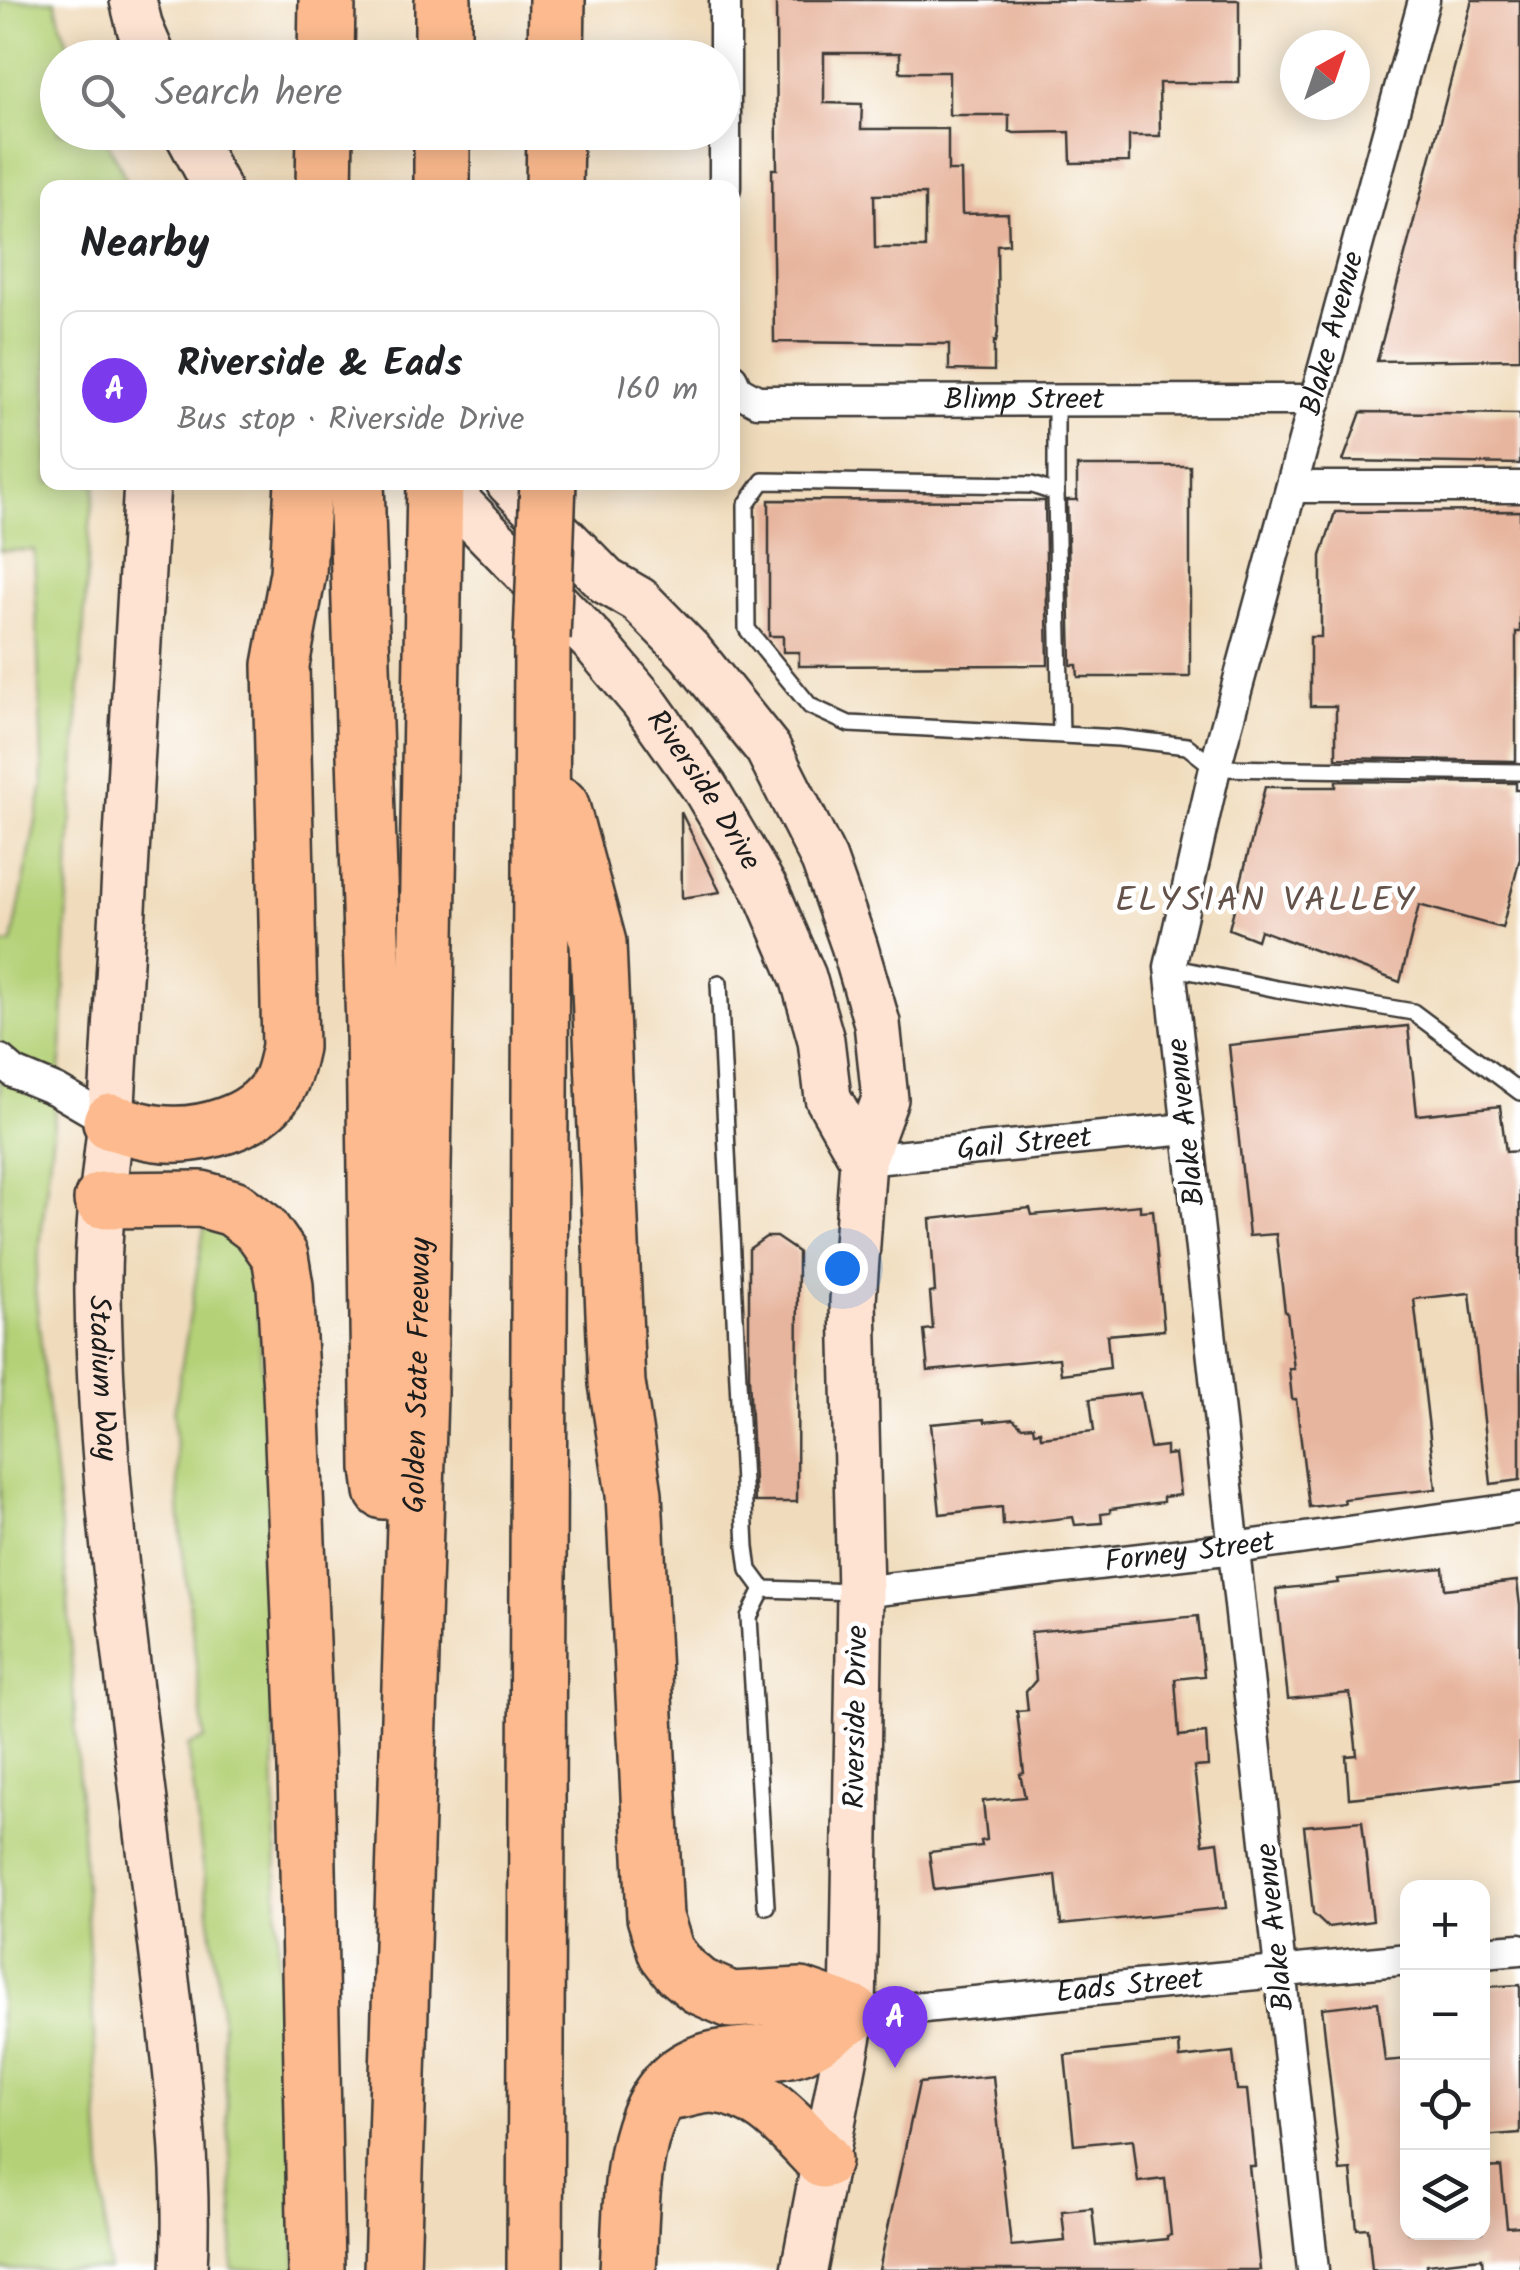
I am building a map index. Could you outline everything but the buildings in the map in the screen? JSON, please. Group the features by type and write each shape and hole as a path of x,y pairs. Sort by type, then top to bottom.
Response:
{"highway":[{"path":"326,40 327,0"},
{"path":"350,0 351,40"},
{"path":"442,40 443,0"},
{"path":"556,40 557,0"},
{"path":"324,180 325,150"},
{"path":"352,150 352,180"},
{"path":"442,150 442,180"},
{"path":"554,180 555,150"},
{"path":"111,1122 156,1134 216,1130 245,1118 266,1102 280,1083 290,1047 281,665 298,572 303,490"},
{"path":"356,490 374,1028 380,1468 408,1707"},
{"path":"536,2270 542,639 548,490"},
{"name":"Golden State Freeway","path":"392,2270 419,1375 435,499"},
{"path":"543,737 598,942 617,1383 634,1494 655,1916 666,1952 700,1986 731,2000 801,1996 853,2014"},
{"path":"102,1200 201,1199 234,1208 261,1229 280,1256 286,1286 306,1768 316,2270"},
{"path":"628,2270 637,2154 644,2123 660,2095 680,2074 711,2060 798,2046 853,2014"},
{"path":"660,2095 709,2085 734,2089 778,2114 823,2160"}],"main road":[{"path":"133,0 145,40"},
{"path":"197,150 213,180"},
{"name":"Stadium Way","path":"147,490 98,1293 114,1547 178,2079 184,2172 184,2270"},
{"name":"Riverside Drive","path":"517,490 606,581 640,600 690,652 768,749 824,860 877,1023 884,1099 863,1160 853,1301 860,1592 853,2014 804,2270"},
{"name":"Riverside Drive","path":"435,499 593,642 644,702 705,788 766,892 803,977 820,1040 828,1098 863,1160"}],"street":[{"path":"726,0 726,40"},
{"name":"Blake Avenue","path":"1313,2270 1170,967 1215,768 1424,0"},
{"path":"725,150 725,180"},
{"name":"Blimp Street","path":"740,388 757,402 1316,400"},
{"path":"1292,487 1520,487"},
{"path":"0,1060 15,1073 56,1090 111,1122"},
{"name":"Gail Street","path":"863,1160 1188,1129"},
{"name":"Forney Street","path":"860,1592 1234,1548 1520,1508"},
{"path":"1490,1951 1520,1949"},
{"name":"Eads Street","path":"853,2014 1400,1959"}],"lane":[{"path":"1056,401 1061,735"},
{"path":"1056,492 1032,485 763,482 746,505 747,629 810,706 848,724 1119,738 1187,746 1215,768 1520,772"},
{"path":"1170,967 1413,1012 1520,1092"},
{"path":"720,982 746,1547 749,1570 762,1589"},
{"path":"762,1589 860,1592"},
{"path":"762,1589 750,1617 766,1906"}],"green space":[{"path":"0,0 55,0 67,40 40,40 40,150 112,150 126,180 40,180 40,490 95,490 70,847 62,1051 35,1289 67,1585 108,2270 0,2270 0,945 12,943 43,785 34,550 0,551"},
{"path":"204,1228 227,1233 255,1267 268,1457 280,2023 295,2160 297,2270 232,2270 234,2219 220,1998 188,1746 205,1739 181,1536 174,1413"}],"place":[{"name":"Riverside & Eads","path":"895,2068"}],"district":[{"name":"ELYSIAN VALLEY","path":"1266,902"}]}
